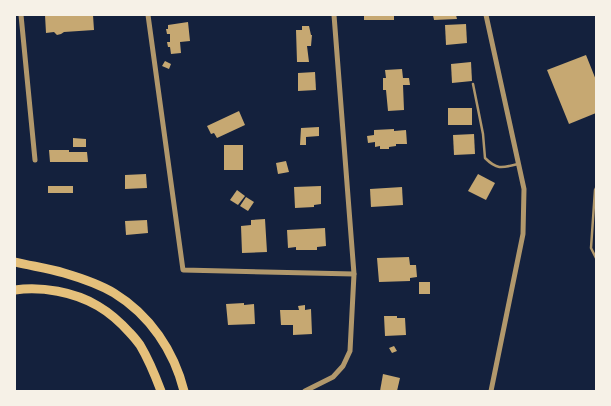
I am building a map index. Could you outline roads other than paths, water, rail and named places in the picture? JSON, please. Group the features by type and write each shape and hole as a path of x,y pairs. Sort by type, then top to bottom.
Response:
{"highway":[{"path":"15,262 62,272 92,282 132,306 152,326 164,342 175,363 184,391"},
{"path":"15,290 47,289 72,295 97,305 120,322 139,343 152,366 161,391"}],"street":[{"path":"21,15 35,160"},
{"path":"148,15 183,270 354,274"},
{"path":"304,391 333,377 343,366 350,351 354,274 334,15"},
{"path":"486,15 524,189 523,234 490,391"}],"lane":[{"path":"473,84 483,134 484,158 493,166 502,168 518,164"},
{"path":"596,188 591,248 596,258"}]}
